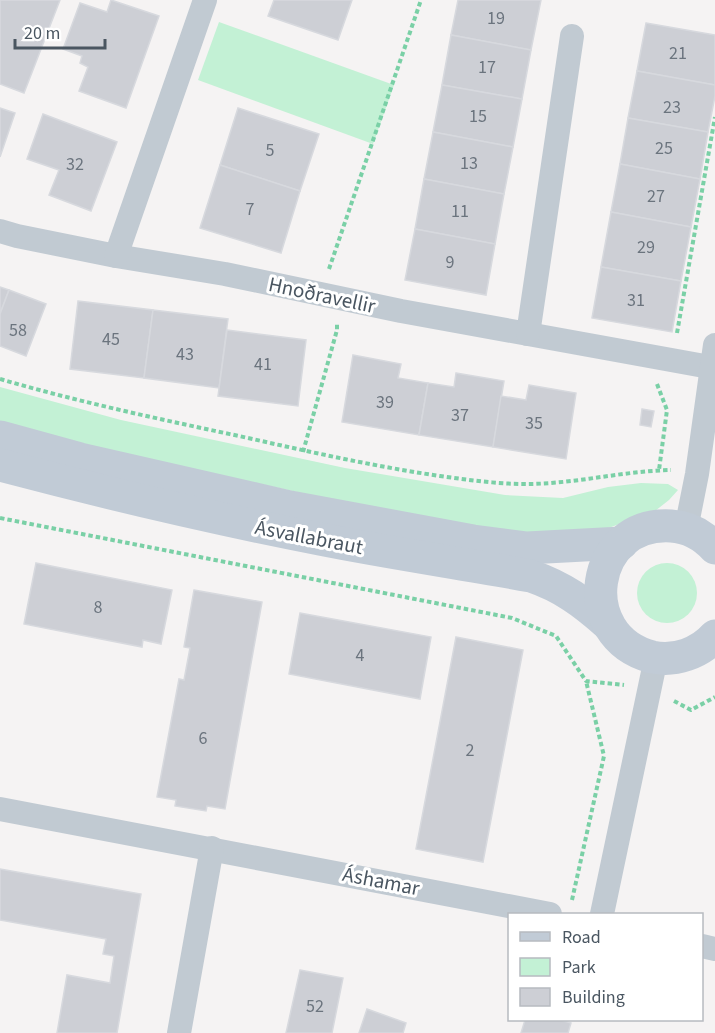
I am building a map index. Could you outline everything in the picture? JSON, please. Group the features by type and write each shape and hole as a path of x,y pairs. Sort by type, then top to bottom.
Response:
{"main road":[{"name":"Ásvallabraut","path":"0,436 80,459 290,507 449,537 527,548 622,543"},
{"name":"Ásvallabraut","path":"0,465 111,494 229,521 322,540 531,576 563,589 587,606 608,624 653,673"},
{"path":"608,624 600,600 601,581 606,563 622,543 641,531 663,526 686,528 699,534 715,548"},
{"path":"653,673 671,658 686,656 710,644"}],"street":[{"path":"116,256 205,0"},
{"path":"528,334 572,36"},
{"name":"Hnoðravellir","path":"0,231 116,256 225,274 333,298 528,334 661,358 714,360"},
{"path":"686,528 697,474 714,360"},
{"path":"602,913 653,673"},
{"name":"Áshamar","path":"0,809 212,848 540,913"},
{"path":"179,1033 212,848"}],"path":[{"path":"303,452 337,330 328,273 420,0"},
{"path":"659,470 667,410 657,384 661,358 674,350 715,117"},
{"path":"0,379 175,424 382,468 486,482 527,484 564,483 659,470 697,474"},
{"path":"0,518 512,618 556,636 586,681 604,756 572,903"},
{"path":"586,681 653,673 691,710 715,697"}],"green space":[{"path":"219,22 394,85 373,144 198,80"},
{"path":"0,387 121,420 345,468 505,495 563,498 608,487 641,483 668,484 678,490 655,511 603,530 495,536 0,426"},
{"path":"661,563 673,563 689,571 695,581 697,593 695,605 689,615 673,623 661,623 645,615 637,599 637,587 645,571"}],"building":[{"path":"0,0 60,0 24,93 0,84"},
{"path":"111,0 159,16 126,108 79,91 88,67 80,63 82,56 63,49 80,3 107,12"},
{"path":"274,0 352,0 338,40 268,16"},
{"path":"458,0 541,0 531,50 451,35"},
{"path":"646,23 715,35 715,85 637,71"},
{"path":"451,35 531,50 522,99 442,85"},
{"path":"637,71 715,85 708,132 628,118"},
{"path":"442,85 522,99 513,147 433,132"},
{"path":"0,108 15,113 0,157"},
{"path":"238,108 319,134 300,191 220,165"},
{"path":"43,114 117,142 91,211 49,195 59,170 27,159"},
{"path":"628,118 708,132 700,179 620,164"},
{"path":"433,132 513,147 504,194 424,179"},
{"path":"620,164 700,179 691,227 611,212"},
{"path":"220,165 300,191 281,253 200,228"},
{"path":"424,179 504,194 495,244 415,229"},
{"path":"611,212 691,227 681,281 601,267"},
{"path":"415,229 495,244 486,295 405,280"},
{"path":"601,267 681,281 672,332 592,318"},
{"path":"0,287 9,290 0,314"},
{"path":"9,290 46,304 26,356 0,346 0,314"},
{"path":"78,301 153,310 144,378 70,369"},
{"path":"153,310 228,319 219,388 144,378"},
{"path":"227,330 306,340 298,406 218,396"},
{"path":"353,355 401,364 398,378 428,383 419,435 342,422"},
{"path":"456,373 504,381 493,447 419,435 428,383 454,387"},
{"path":"529,385 576,393 566,459 493,447 501,396 526,400"},
{"path":"642,409 654,411 651,427 640,425"},
{"path":"36,563 172,590 161,644 143,640 142,647 24,624"},
{"path":"194,590 262,602 225,809 207,806 206,811 175,806 176,800 157,797 179,679 184,680 190,648 184,647"},
{"path":"300,613 431,637 420,699 289,674"},
{"path":"456,637 523,650 483,862 416,849"},
{"path":"0,869 141,894 117,1033 57,1033 67,975 110,983 114,956 103,954 106,939 0,920"},
{"path":"300,970 343,978 332,1033 286,1033"},
{"path":"367,1009 406,1023 403,1033 359,1033"},
{"path":"525,1021 571,1023 568,1033 521,1033"}]}
